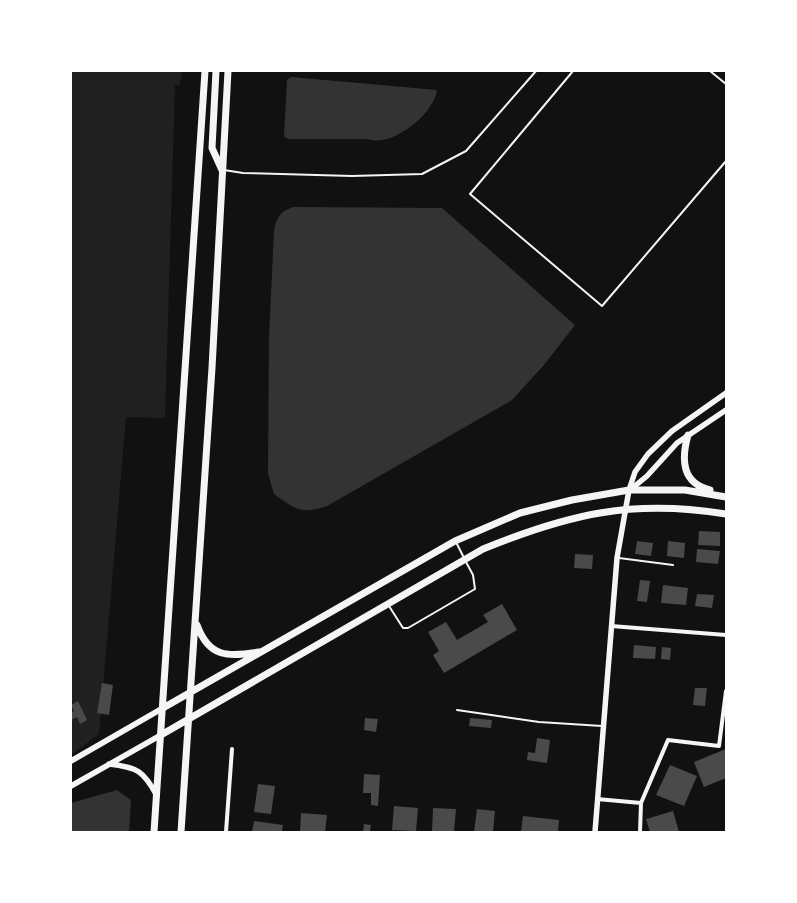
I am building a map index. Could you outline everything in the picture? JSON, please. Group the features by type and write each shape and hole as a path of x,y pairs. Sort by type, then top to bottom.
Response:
{"main road":[{"path":"154,832 205,71"},
{"path":"216,71 212,148 222,170"},
{"path":"181,832 212,368 228,71"},
{"path":"688,435 684,451 684,464 687,474 702,488 726,495"},
{"path":"163,708 455,542 520,513 572,500 629,490 684,490 726,495"},
{"path":"161,735 388,605 482,549 553,523 588,514 627,509 682,508 726,514"},
{"path":"195,620 202,638 209,647 218,653 236,656 263,652"}],"street":[{"path":"595,832 611,626 618,558 629,490 635,472 648,454 672,431 726,393"},
{"path":"629,490 647,476 677,443 726,410"},
{"path":"611,626 726,635"},
{"path":"640,832 641,803 668,740 719,746 726,690"},
{"path":"71,761 163,708"},
{"path":"71,786 161,735"},
{"path":"226,832 232,749"},
{"path":"109,764 130,766 140,771 149,781 157,796"},
{"path":"597,799 641,803"}],"lane":[{"path":"222,170 243,173 352,176 422,174 466,151 536,71"},
{"path":"573,71 470,194 602,306 726,161"},
{"path":"710,71 726,84"},
{"path":"388,605 404,628 408,628 475,589 473,575 455,542"},
{"path":"618,558 673,565"},
{"path":"457,710 539,722 603,726"}],"shaded area":[{"path":"71,71 182,71 180,85 175,85 165,418 126,417 99,734 71,755"},
{"path":"291,77 437,90 428,109 420,118 400,134 388,139 288,139 284,136 287,80"},
{"path":"294,207 442,208 575,325 544,365 512,400 327,506 311,510 293,507 274,494 268,474 269,337 274,231 276,222 280,215 285,210"},
{"path":"117,790 131,800 129,832 71,832 71,803"}],"building":[{"path":"699,531 720,532 720,546 698,545"},
{"path":"637,541 653,543 651,556 635,554"},
{"path":"668,541 685,543 684,558 667,556"},
{"path":"697,549 720,551 718,564 696,562"},
{"path":"575,554 593,555 592,569 574,568"},
{"path":"640,580 650,581 647,602 637,601"},
{"path":"663,585 688,588 686,605 661,603"},
{"path":"697,594 714,595 712,608 695,606"},
{"path":"502,604 517,630 444,673 433,655 439,651 428,632 446,622 457,640 488,622 483,615"},
{"path":"634,645 656,647 655,659 633,658"},
{"path":"662,647 671,648 670,660 661,659"},
{"path":"102,683 113,685 109,715 97,713"},
{"path":"695,688 707,688 705,706 693,705"},
{"path":"78,701 87,720 80,724 77,717 71,720 71,713 74,711 71,705"},
{"path":"365,718 378,719 376,732 364,730"},
{"path":"470,718 492,720 491,728 469,726"},
{"path":"537,738 550,740 547,763 527,760 528,752 535,753"},
{"path":"726,749 726,778 704,787 694,762"},
{"path":"670,765 697,776 684,806 656,795"},
{"path":"364,774 380,775 378,806 371,805 371,793 363,793"},
{"path":"258,784 275,786 271,814 254,812"},
{"path":"394,806 418,808 416,831 392,830"},
{"path":"433,808 456,809 454,832 432,832"},
{"path":"477,809 495,811 493,832 474,832"},
{"path":"673,811 679,832 650,832 646,819"},
{"path":"301,813 327,815 325,832 300,832"},
{"path":"523,816 559,820 558,832 521,832"},
{"path":"254,821 283,825 282,832 252,832"},
{"path":"364,824 371,825 370,832 363,832"}]}
